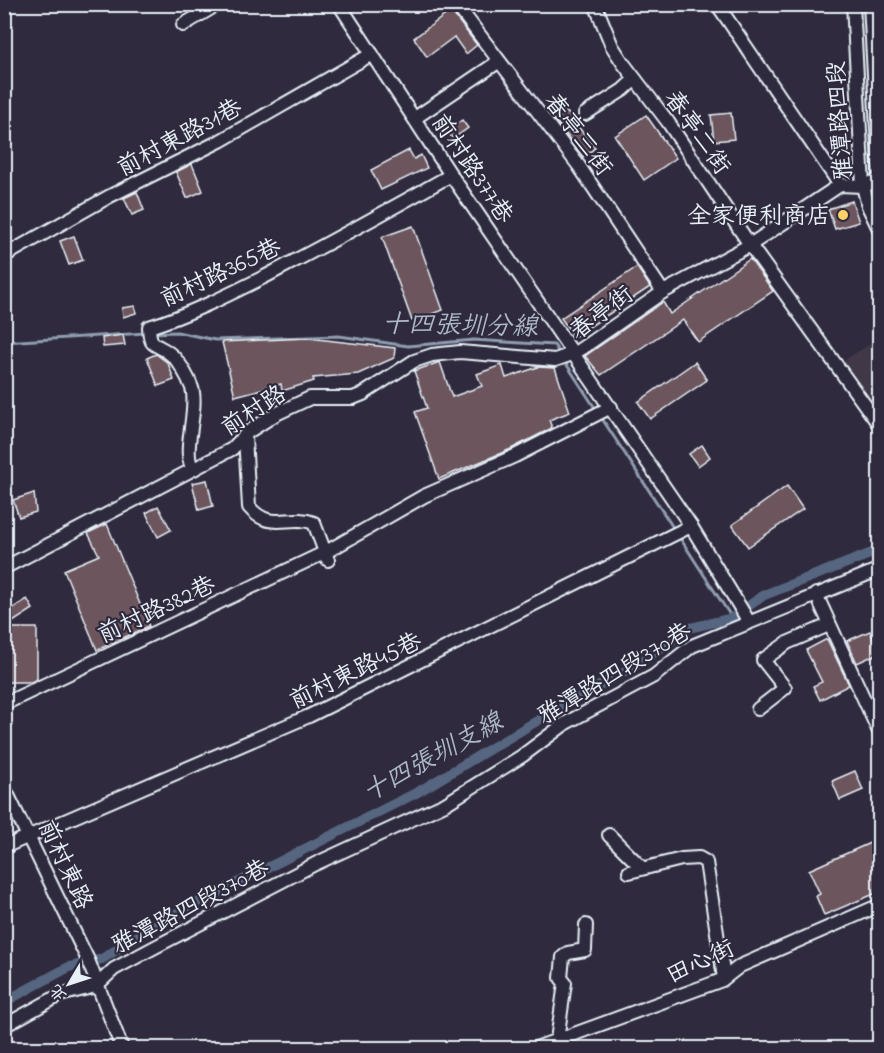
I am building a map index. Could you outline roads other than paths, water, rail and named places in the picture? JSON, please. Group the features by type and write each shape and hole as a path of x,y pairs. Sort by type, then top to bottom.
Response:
{"street":[{"path":"183,25 218,4"},
{"name":"前村路377巷","path":"339,4 451,175 575,353"},
{"name":"春亭三街","path":"456,4 579,166 663,292"},
{"name":"春亭二街","path":"595,4 612,46 668,122 750,245 879,426"},
{"path":"717,4 840,185 863,186 879,181"},
{"name":"雅潭路四段","path":"853,4 863,186 868,206 879,231"},
{"name":"雅潭路四段","path":"870,4 879,181"},
{"name":"前村東路31巷","path":"4,256 110,196 220,141 372,54"},
{"path":"415,118 498,62"},
{"path":"585,114 623,90 635,79"},
{"name":"前村路365巷","path":"194,469 188,457 195,403 192,388 183,370 170,353 154,346 150,340 149,327 180,318 245,286 451,175"},
{"name":"春亭街","path":"744,615 691,526 575,353 663,292 750,245 840,185"},
{"name":"前村路","path":"4,568 232,449 245,436 276,414 310,398 352,398 414,361 432,355 460,352 555,360 575,353"},
{"name":"前村路382巷","path":"4,704 327,556 424,496 515,456 611,406"},
{"path":"245,436 249,507 256,516 267,522 315,523 327,556"},
{"name":"前村東路45巷","path":"4,847 309,716 691,526"},
{"name":"雅潭路四段370巷","path":"95,981 155,947 315,864 445,804 522,756 566,723 654,676 692,646 744,615 816,594 879,569"},
{"path":"816,594 879,734"},
{"path":"758,709 785,688 764,660 788,643 829,625"},
{"name":"前村東路","path":"4,787 31,837 88,960 122,1048"},
{"path":"609,835 642,868"},
{"path":"629,872 682,859 699,858 705,862 724,978"},
{"name":"田心街","path":"536,1048 724,978 740,966 879,905"},
{"path":"557,1040 565,983 561,978 563,957 568,953 585,950 586,925"},
{"path":"4,1026 60,995 95,981"}],"waterway":[{"name":"十四張圳分線","path":"153,333 177,332 215,340 339,336 408,346 474,340 554,345 560,354"},
{"name":"十四張圳分線","path":"4,342 146,333"},
{"name":"十四張圳分線","path":"565,362 597,411"},
{"name":"十四張圳分線","path":"601,417 674,529"},
{"name":"十四張圳分線","path":"678,535 732,618"},
{"name":"十四張圳支線","path":"4,1002 69,967 102,959 158,923 418,792 638,664 690,628 732,618 764,595 880,550"}],"place":[{"name":"全家便利商店","path":"843,215"}]}
